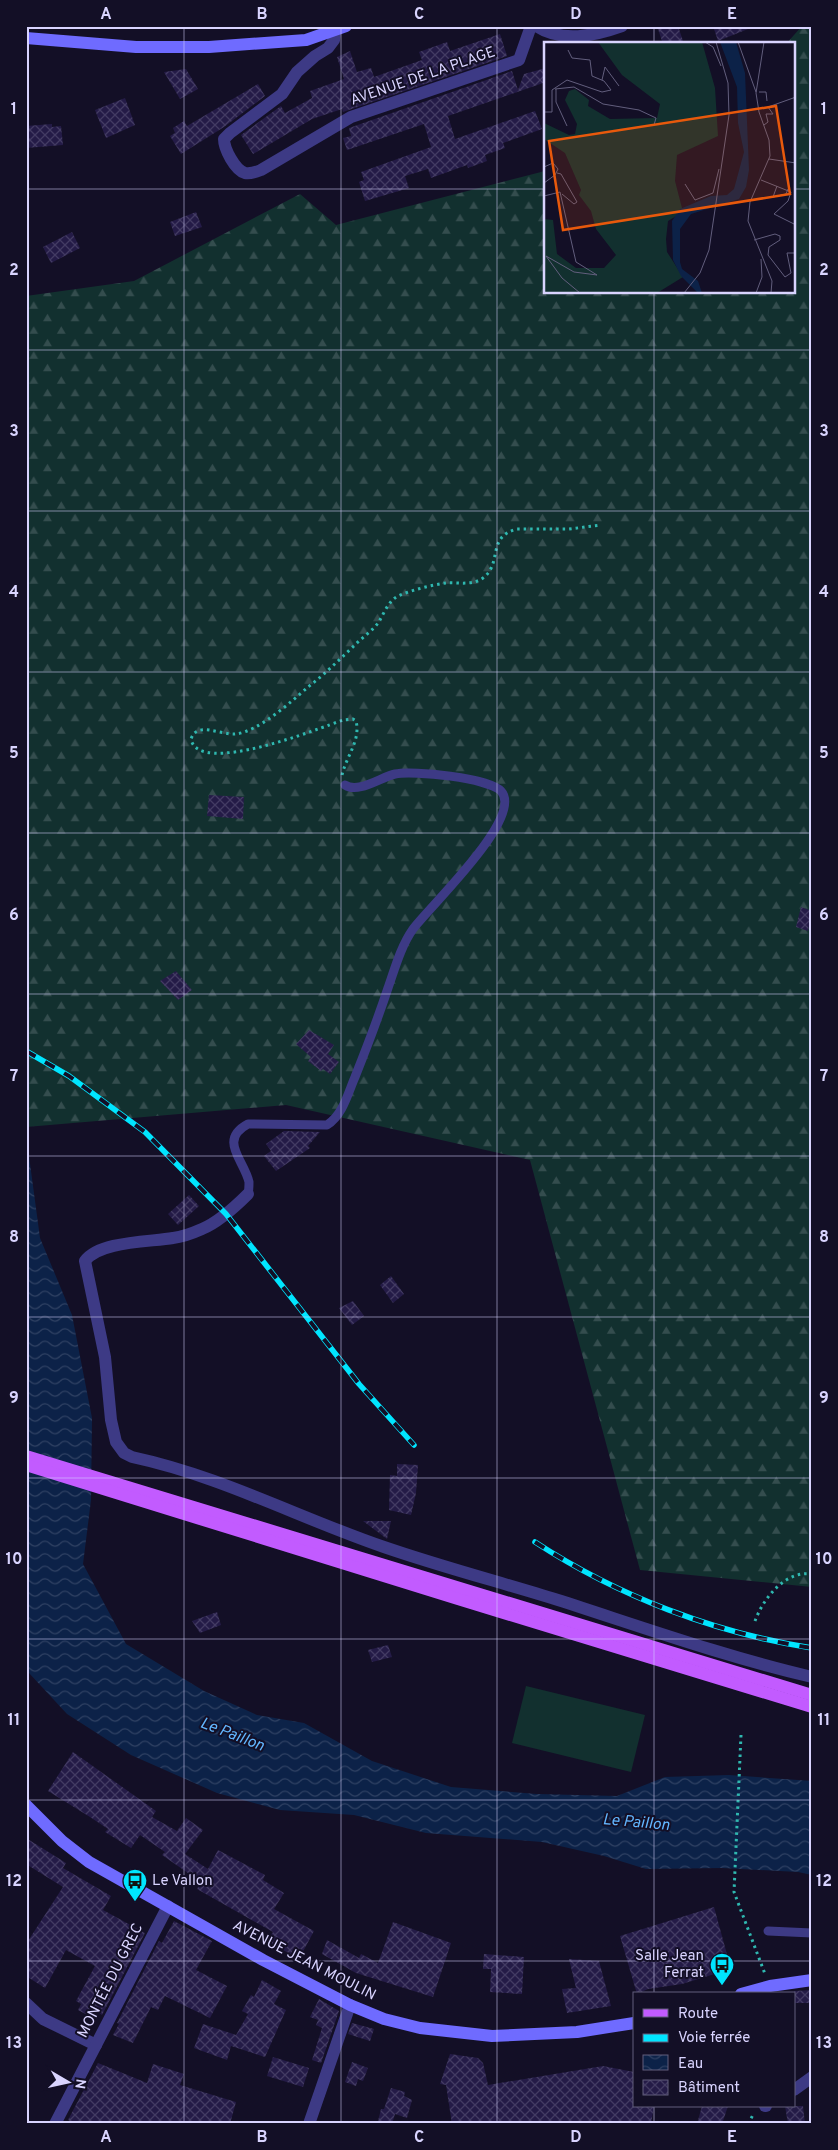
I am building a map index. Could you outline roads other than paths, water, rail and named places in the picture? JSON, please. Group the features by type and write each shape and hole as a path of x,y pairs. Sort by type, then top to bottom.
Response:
{"main road":[{"path":"26,1456 146,1498 458,1600 812,1706"},
{"path":"26,1465 146,1498 812,1695"}],"street":[{"name":"AVENUE DE LA PLAGE","path":"341,29 328,48 315,56 297,72 282,94 224,139 224,148 239,170 245,173 261,170 352,117 519,60 531,26"},
{"path":"536,26 552,34 566,37 579,36 622,26"},
{"path":"26,38 136,47 209,47 306,40 341,29"},
{"path":"248,1194 226,1214 204,1229 176,1238 121,1245 95,1252 85,1261 105,1358 116,1442 124,1453 132,1457 167,1465 218,1481 384,1547 698,1646 812,1677"},
{"name":"AVENUE JEAN MOULIN","path":"26,1805 62,1841 89,1862 263,1960 350,2005 384,2020 420,2028 464,2034 534,2035 577,2032 633,2023"},
{"name":"MONTÉE DU GREC","path":"55,2124 168,1906"},
{"path":"748,1992 770,1986 812,1980"},
{"path":"26,2003 43,2019 96,2045"},
{"path":"309,2124 350,2005"},
{"path":"796,2089 812,2077"}],"lane":[{"path":"248,1194 249,1182 234,1148 234,1138 239,1130 248,1124 327,1125 339,1113 370,1039 402,946 413,928 498,827 506,802 503,793 496,787 469,779 425,773 404,772 355,788 345,785"},
{"path":"768,1931 812,1932"}],"water":[{"name":"Le Paillon","path":"26,1134 40,1238 72,1315 92,1418 91,1500 83,1564 126,1644 204,1691 257,1715 304,1723 372,1761 451,1787 537,1794 617,1796 665,1777 729,1775 812,1781 812,1875 798,1872 722,1868 646,1869 604,1856 542,1842 426,1833 354,1815 280,1810 217,1793 131,1755 67,1714 29,1673 26,1664"}],"railway":[{"path":"26,1051 69,1076 145,1132 226,1214 359,1384 414,1445"},
{"path":"535,1542 600,1579 668,1610 739,1633 812,1648"}],"place":[{"name":"Le Vallon","path":"135,1902"},
{"name":"Salle Jean Ferrat","path":"722,1986"}]}
